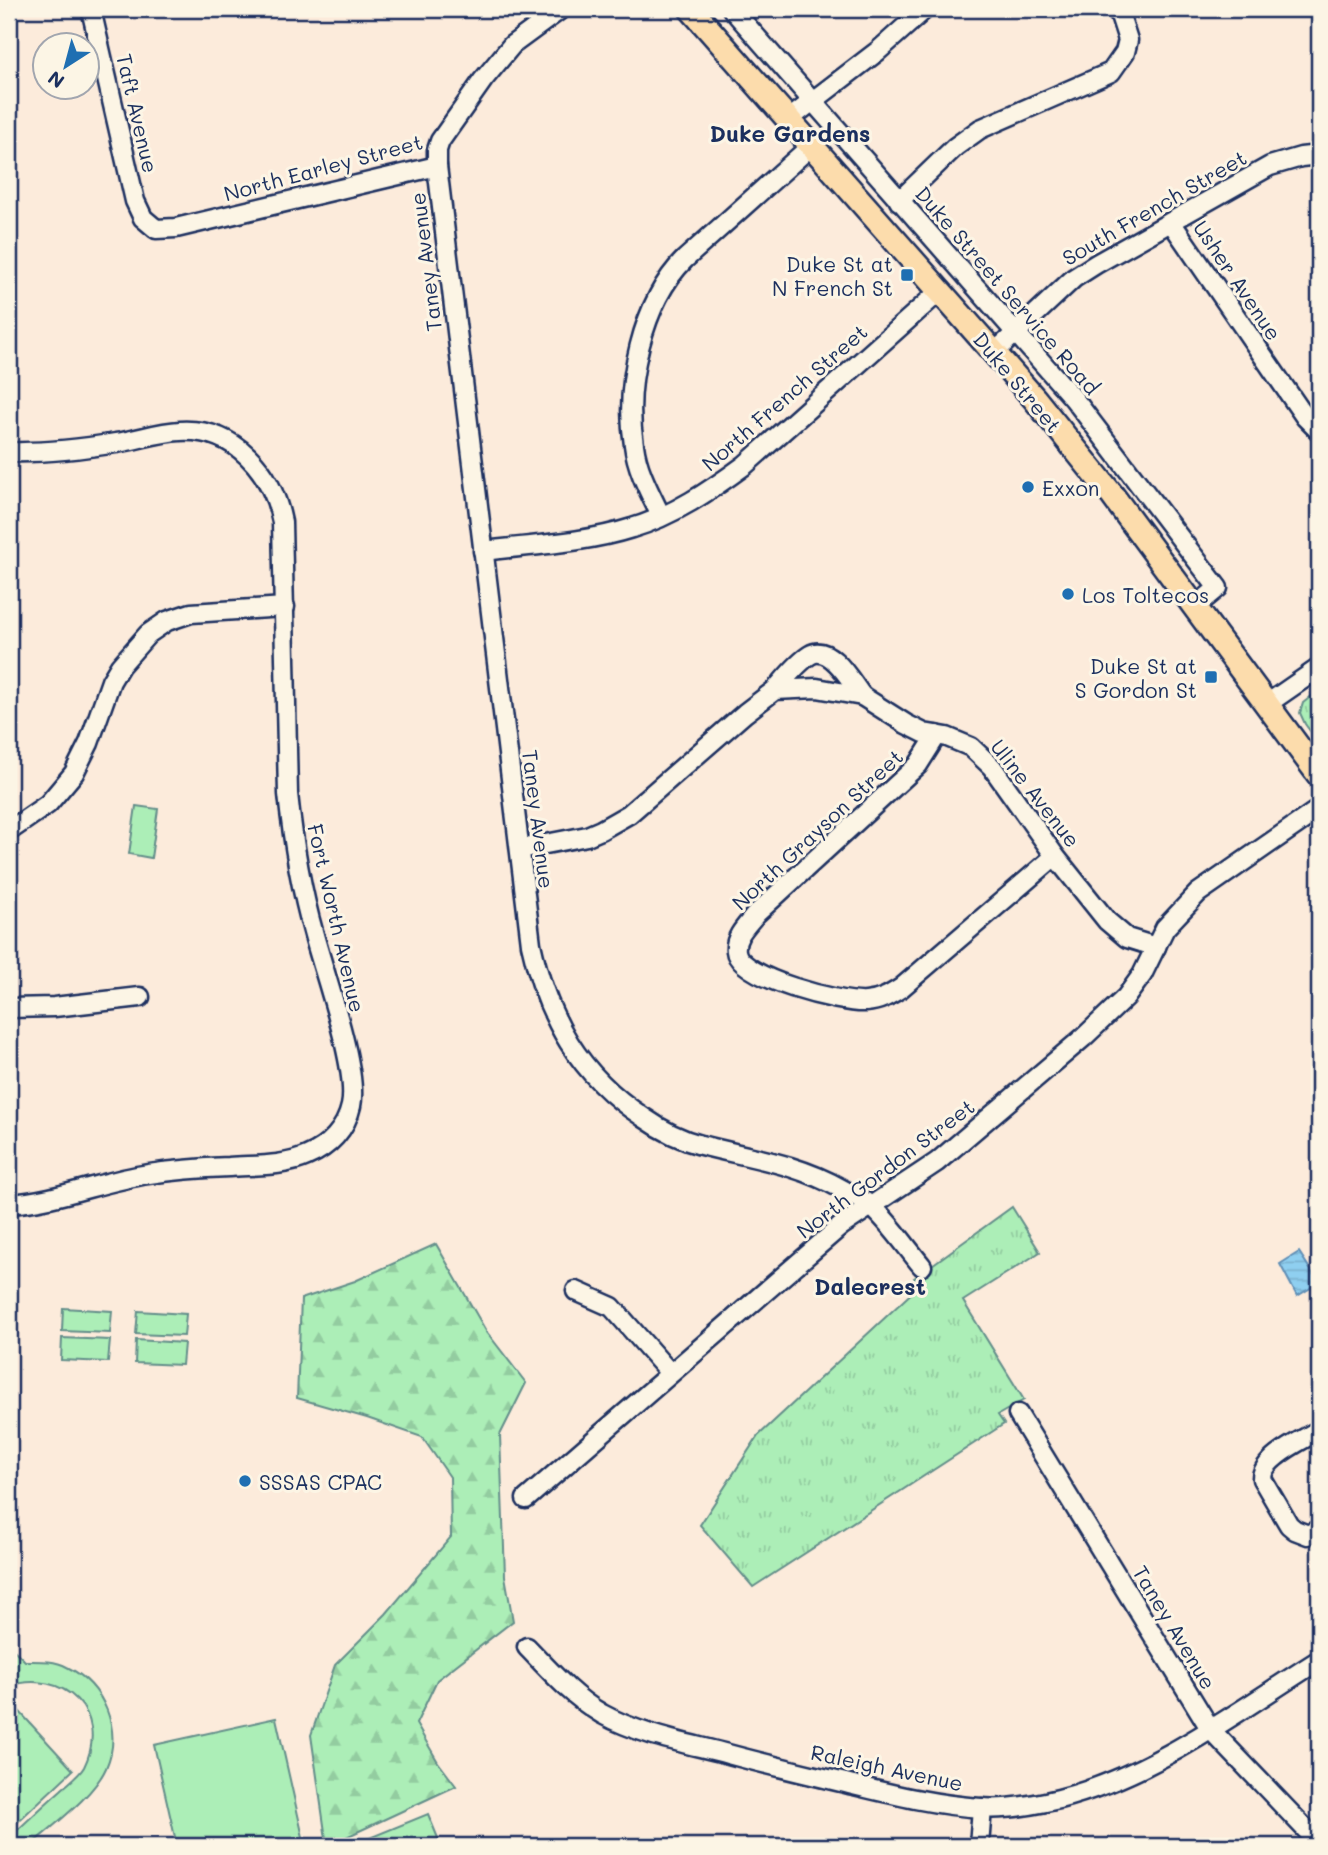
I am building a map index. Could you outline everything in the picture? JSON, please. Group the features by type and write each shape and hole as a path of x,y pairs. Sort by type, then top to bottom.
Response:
{"main road":[{"name":"Duke Street","path":"691,9 995,352 1112,495 1319,775"}],"street":[{"name":"Taft Avenue","path":"91,9 135,201 149,225"},
{"name":"North Earley Street","path":"149,225 156,229 176,228 437,166 440,141 483,80 512,45 561,9"},
{"name":"Duke Street Service Road","path":"732,9 899,201 1017,331 1108,442 1218,589 1195,607"},
{"path":"789,120 878,51 925,9"},
{"path":"899,201 956,147 980,129 1111,72 1125,52 1128,40 1118,9"},
{"path":"661,516 637,461 633,434 635,379 652,307 673,271 811,146"},
{"name":"South French Street","path":"995,352 1074,278 1270,166 1319,155"},
{"name":"Taney Avenue","path":"437,166 531,944 540,983 558,1025 584,1066 601,1085 643,1118 697,1144 761,1157 822,1178 870,1205 922,1266"},
{"name":"Usher Avenue","path":"1171,222 1305,417 1319,432"},
{"name":"North French Street","path":"483,551 634,528 712,490 745,465 940,291"},
{"name":"Fort Worth Avenue","path":"9,452 68,450 178,431 208,434 239,447 266,477 279,506 282,522 288,794 292,833 313,934 350,1074 351,1105 347,1117 329,1144 306,1157 268,1165 147,1174 40,1200 9,1204"},
{"path":"9,831 48,804 74,773 89,743 111,681 120,666 148,634 167,621 191,613 285,607"},
{"path":"520,849 587,836 629,814 775,690 811,654 831,656 863,696"},
{"path":"1267,704 1319,668"},
{"name":"Uline Avenue","path":"775,690 817,688 863,696 924,733 959,741 981,754 1055,856 1118,932 1138,943 1156,947"},
{"name":"North Grayson Street","path":"937,735 918,765 756,914 739,936 735,949 737,958 767,978 838,999 865,1002 884,998 901,988 1055,856"},
{"name":"North Gordon Street","path":"526,1499 841,1226 937,1162 1084,1037 1126,997 1142,975 1165,928 1198,893 1318,813"},
{"path":"9,1009 54,1007 140,997"},
{"path":"576,1291 612,1307 670,1373"},
{"name":"Taney Avenue","path":"1018,1414 1210,1730 1319,1843"},
{"path":"1319,1430 1271,1460 1261,1472 1262,1479 1289,1525 1308,1535 1319,1529"},
{"name":"Raleigh Avenue","path":"527,1647 572,1693 621,1723 739,1757 881,1792 938,1804 982,1808 1004,1808 1059,1799 1141,1769 1210,1730 1319,1660"},
{"path":"979,1846 982,1808"}],"green space":[{"path":"1319,690 1319,743 1300,713 1303,703"},
{"path":"136,806 158,809 151,858 129,854"},
{"path":"1012,1207 1040,1252 963,1301 1024,1400 998,1415 1004,1424 753,1587 700,1525 758,1436 918,1287 914,1278"},
{"path":"436,1244 486,1331 526,1383 500,1435 505,1576 513,1621 437,1680 416,1724 438,1762 456,1786 327,1846 311,1735 335,1665 386,1614 451,1537 450,1477 422,1437 297,1398 301,1299 355,1281"},
{"path":"63,1308 112,1311 110,1333 62,1331"},
{"path":"138,1311 186,1314 184,1336 136,1334"},
{"path":"62,1338 110,1340 108,1362 61,1360"},
{"path":"136,1340 184,1343 182,1365 135,1363"},
{"path":"15,1651 25,1661 57,1663 80,1675 100,1697 111,1724 111,1753 100,1779 72,1810 30,1846 9,1846 9,1838 82,1770 91,1747 91,1729 86,1713 77,1700 64,1689 47,1683 29,1682 9,1686 9,1657"},
{"path":"9,1700 73,1770 9,1830"},
{"path":"276,1718 305,1846 177,1846 154,1745"},
{"path":"428,1814 440,1843 431,1846 364,1846 362,1841"}],"water":[{"path":"1299,1252 1319,1283 1297,1296 1280,1264"}],"place":[{"name":"Duke St at N French St","path":"907,275"},
{"name":"Exxon","path":"1028,487"},
{"name":"Los Toltecos","path":"1068,594"},
{"name":"Duke St at S Gordon St","path":"1211,677"},
{"name":"SSSAS CPAC","path":"245,1481"}],"district":[{"name":"Duke Gardens","path":"790,133"},
{"name":"Dalecrest","path":"870,1286"}]}
